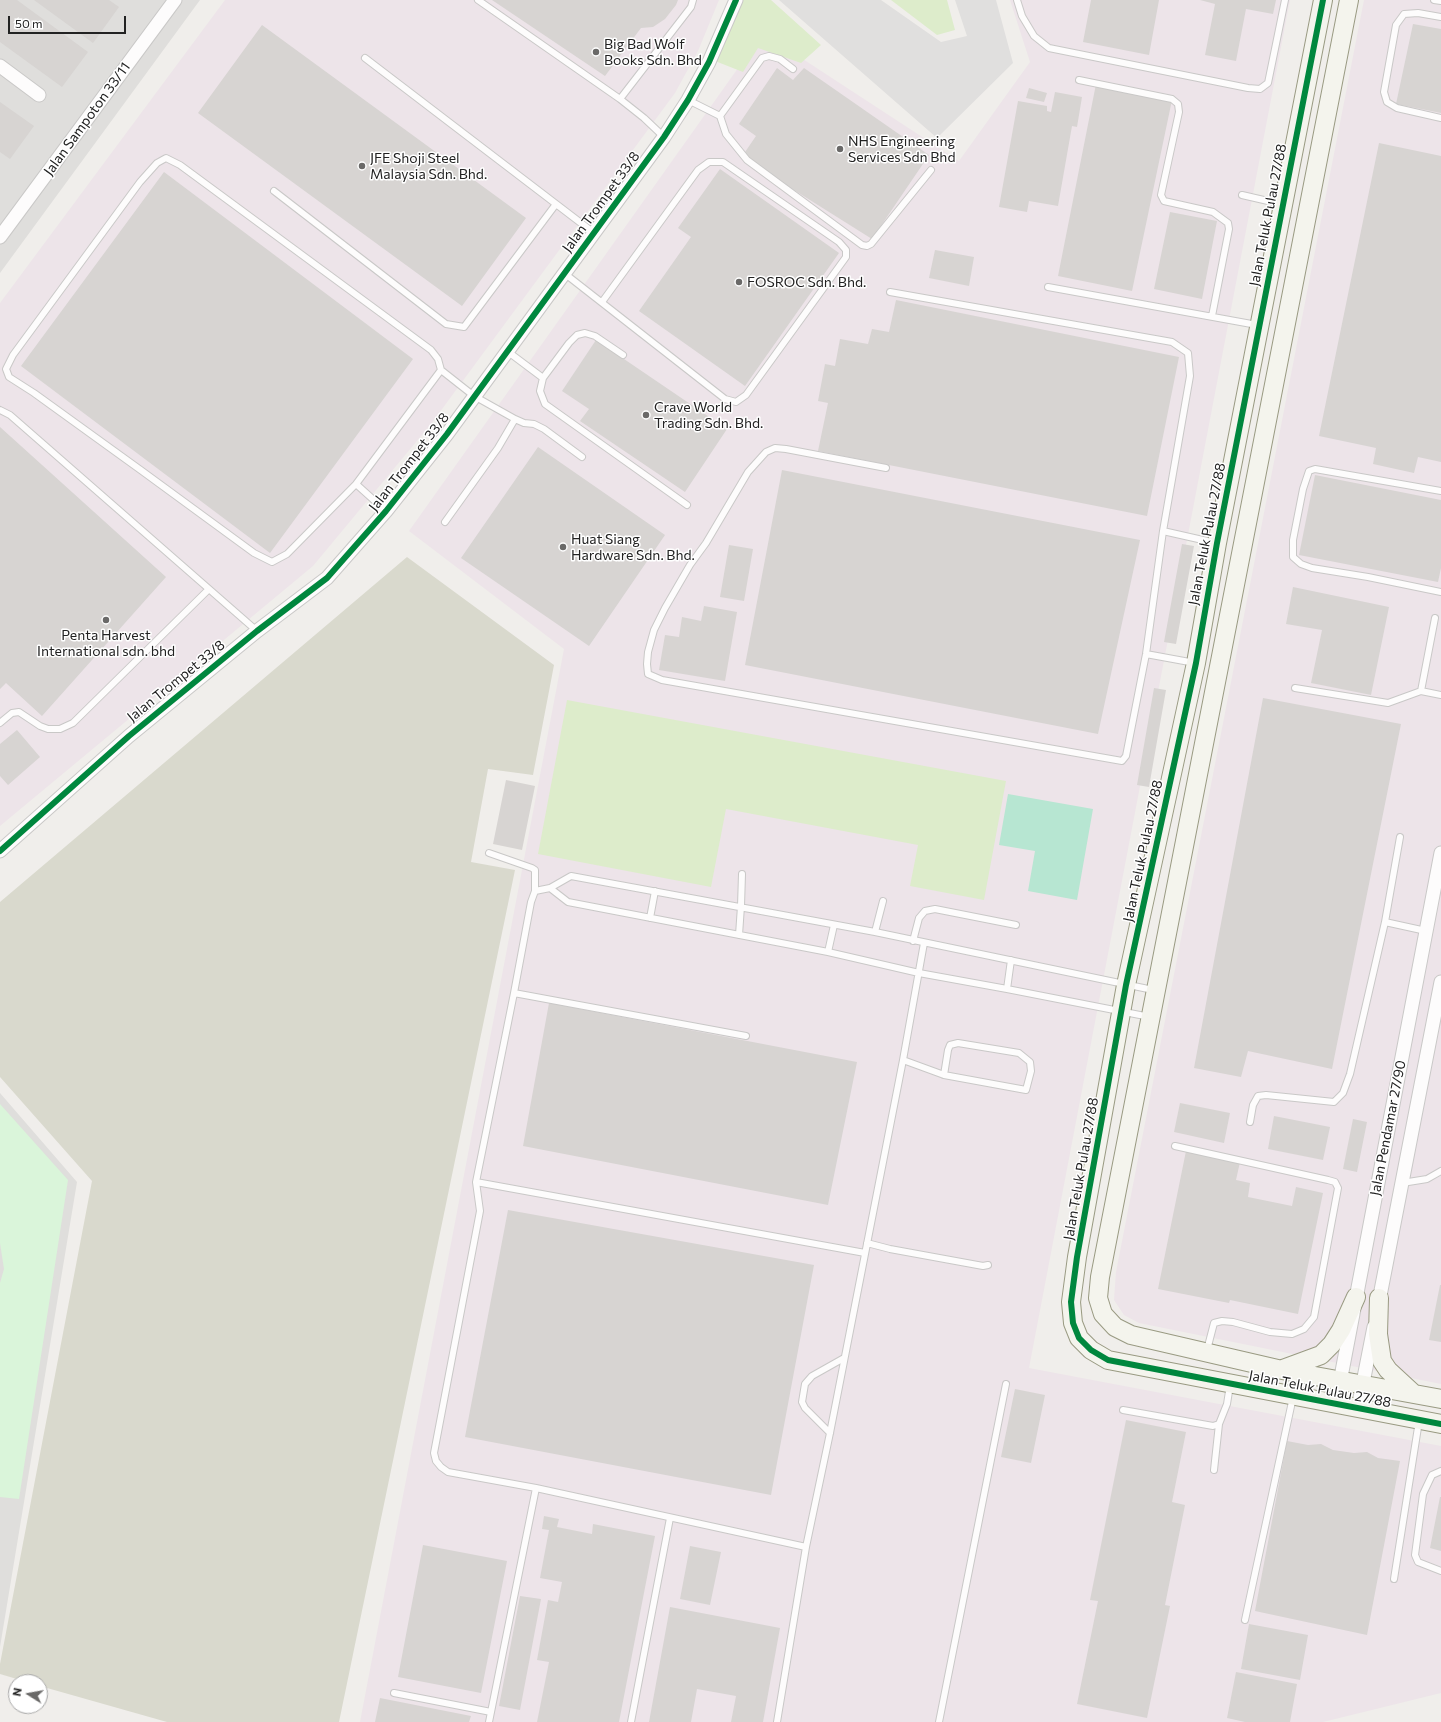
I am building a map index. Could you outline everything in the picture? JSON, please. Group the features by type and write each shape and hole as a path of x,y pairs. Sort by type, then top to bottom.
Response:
{"street":[{"name":"Jalan Sampoton 33/11","path":"0,237 175,0"},
{"name":"Jalan Trompet 33/8","path":"0,851 129,736 257,630 327,578 386,511 474,396 664,137 688,100 709,62 736,0"},
{"name":"Jalan Teluk Pulau 27/88","path":"1322,0 1217,543 1196,663 1126,985 1077,1257 1071,1302 1073,1323 1078,1338 1091,1350 1108,1360 1441,1424"},
{"name":"Jalan Teluk Pulau 27/88","path":"1350,0 1100,1277 1098,1298 1103,1314 1115,1327 1131,1335 1282,1370 1441,1399"},
{"path":"0,66 39,95"},
{"name":"Jalan Pendamar 27/90","path":"1336,1403 1441,853"},
{"name":"Jalan Pendamar 27/90","path":"1358,1408 1438,1009 1441,982"},
{"path":"1282,1370 1322,1355 1332,1344 1356,1297"},
{"path":"1379,1298 1378,1334 1382,1361 1388,1370 1414,1394"}],"lane":[{"path":"478,0 620,99 644,118 664,137"},
{"path":"620,99 691,7 693,0"},
{"path":"1017,0 1022,16 1034,36 1049,48 1248,88 1260,89 1268,83 1285,0"},
{"path":"1434,0 1441,1"},
{"path":"1441,18 1418,13 1404,14 1396,25 1384,92 1387,102 1397,108 1441,118"},
{"path":"720,116 762,58 769,56 780,59 793,69"},
{"path":"365,58 594,233"},
{"path":"1079,80 1172,99 1178,104 1179,112 1161,195 1164,201 1213,212 1228,223 1229,229 1212,316"},
{"path":"688,100 720,116 726,134 747,160 862,245 867,246 871,244 931,170"},
{"path":"441,370 356,484 287,554 272,562 254,553 78,425 9,377 6,369 13,355 140,182 157,163 166,158 180,165 431,350 438,358 441,370 474,396 515,419 524,423 534,424 544,429 582,458"},
{"path":"564,273 726,399 736,402 746,395 842,264 846,257 846,250 839,242 723,162 709,162 698,170 602,302"},
{"path":"274,191 446,324 464,327 556,204"},
{"path":"1242,195 1283,204"},
{"path":"1048,287 1259,325"},
{"path":"886,468 786,449 776,448 766,452 748,472 706,543 690,564 665,608 654,630 648,652 648,674 662,680 1122,761 1126,756 1146,654 1163,531 1190,376 1188,353 1172,342 890,292"},
{"path":"623,355 595,336 585,333 577,335 569,343 543,378 540,391 545,404 687,505"},
{"path":"507,351 543,378"},
{"path":"0,410 10,415 208,589 257,630"},
{"path":"445,522 498,448 515,419"},
{"path":"1441,491 1315,469 1309,471 1302,489 1293,540 1293,557 1301,564 1312,568 1368,577 1441,592"},
{"path":"356,484 386,511"},
{"path":"1163,531 1217,543"},
{"path":"0,723 12,713 19,712 40,726 48,729 60,729 73,723 208,589"},
{"path":"1421,691 1435,618"},
{"path":"1146,654 1196,663"},
{"path":"1294,688 1388,703 1421,691 1441,695"},
{"path":"1250,1122 1253,1105 1258,1096 1266,1095 1334,1102 1343,1093 1350,1074 1385,922 1400,837"},
{"path":"489,853 535,870 535,891 531,902 476,1182 480,1211 434,1453 436,1461 441,1468 448,1472 536,1488 806,1547"},
{"path":"739,935 742,874"},
{"path":"535,891 550,888 571,876 741,906 875,932 1156,991"},
{"path":"550,888 568,902 828,952 918,973 1007,988 1121,1013 1152,1017"},
{"path":"650,918 655,892"},
{"path":"875,932 883,901"},
{"path":"913,941 919,918 925,911 935,909 1016,925"},
{"path":"1385,922 1426,931"},
{"path":"828,952 834,925"},
{"path":"777,1722 806,1547 830,1433 903,1060 924,943"},
{"path":"1007,988 1011,960"},
{"path":"514,993 746,1036"},
{"path":"903,1060 944,1076 1026,1090 1030,1071 1030,1062 1019,1053 958,1043 950,1045 944,1076"},
{"path":"1175,1146 1328,1180 1335,1182 1338,1188 1314,1317 1304,1329 1292,1334 1270,1332 1233,1322 1222,1321 1214,1323 1206,1352"},
{"path":"1402,1183 1427,1179 1441,1171"},
{"path":"476,1182 865,1253"},
{"path":"867,1243 890,1249 983,1266 988,1265"},
{"path":"830,1433 805,1408 802,1402 805,1384 812,1376 844,1358"},
{"path":"939,1722 1006,1384"},
{"path":"1214,1470 1219,1424 1227,1404 1230,1384"},
{"path":"1245,1620 1293,1395"},
{"path":"1123,1410 1209,1425 1219,1424"},
{"path":"1394,1579 1419,1420"},
{"path":"1441,1471 1432,1475 1424,1494 1415,1555 1418,1562 1441,1571"},
{"path":"489,1722 536,1488"},
{"path":"631,1722 670,1518"},
{"path":"394,1693 491,1712"}],"shaded area":[{"path":"0,0 200,0 0,273"},
{"path":"225,0 719,0 698,51 675,93 431,424 313,566 0,826 0,303"},
{"path":"779,0 881,0 941,42 967,36 955,0 996,0 1013,63 937,138"},
{"path":"1010,0 1290,0 1029,1368 1441,1446 1441,1693 1323,1722 360,1722 564,649 409,531 763,33 959,161 1030,62"},
{"path":"1364,0 1441,0 1441,1384 1139,1323 1124,1315 1114,1300 1116,1272"},
{"path":"407,557 554,665 533,775 488,769 471,862 515,870 339,1722 167,1722 48,1688 48,1674 8,1674 8,1676 0,1674 0,1664 92,1181 0,1077 0,902"},
{"path":"0,1093 77,1182 0,1647"}],"green space":[{"path":"740,0 771,0 821,45 801,63 758,48 743,72 715,61"},
{"path":"891,0 947,0 955,30 937,35"},
{"path":"567,700 1006,781 984,900 910,886 918,845 726,809 711,887 538,854"},
{"path":"1008,794 1093,809 1077,900 1028,891 1035,851 999,845"},
{"path":"0,1104 68,1180 19,1499 0,1497 0,1283 4,1269 0,1243"}],"building":[{"path":"0,0 17,0 88,52 62,87 0,42"},
{"path":"34,0 109,0 119,7 93,43"},
{"name":"Big Bad Wolf Books Sdn. Bhd","path":"492,0 678,0 665,19 653,27 641,28 605,76"},
{"path":"1091,0 1159,0 1149,55 1083,42"},
{"path":"1200,0 1276,0 1273,14 1246,9 1236,61 1205,55 1215,4"},
{"path":"1413,24 1441,29 1441,113 1396,104"},
{"name":"JFE Shoji Steel Malaysia Sdn. Bhd.","path":"262,25 526,218 462,306 198,113"},
{"name":"NHS Engineering Services Sdn Bhd","path":"777,68 793,80 804,68 929,155 872,239 751,163 743,155 756,136 739,124"},
{"path":"1096,84 1172,100 1132,291 1058,276"},
{"path":"1029,88 1047,93 1044,102 1026,98"},
{"path":"1055,92 1082,97 1077,127 1072,126 1058,206 1029,201 1027,212 999,207 1018,101 1047,106 1047,111 1051,112"},
{"path":"0,102 34,126 10,159 0,152"},
{"path":"1379,143 1441,156 1441,462 1418,457 1414,473 1373,464 1376,448 1319,436"},
{"name":"FOSROC Sdn. Bhd.","path":"720,169 839,253 745,386 639,311 691,237 678,228"},
{"path":"164,172 413,359 270,553 21,366"},
{"path":"1170,212 1217,221 1202,299 1154,289"},
{"path":"935,250 974,257 969,286 929,278"},
{"path":"896,300 1179,357 1147,516 818,451 828,403 818,401 825,364 835,366 840,339 868,344 872,329 889,332"},
{"name":"Crave World Trading Sdn. Bhd.","path":"596,340 727,429 685,492 580,421 589,409 562,391"},
{"path":"0,427 166,577 42,716 6,683 0,689"},
{"name":"Huat Siang Hardware Sdn. Bhd.","path":"538,447 665,535 589,646 461,558"},
{"path":"782,470 1140,540 1098,734 745,665"},
{"path":"1315,475 1441,500 1441,568 1438,582 1299,555"},
{"path":"1182,544 1194,546 1176,644 1164,642"},
{"path":"729,545 753,549 744,601 720,597"},
{"path":"1293,587 1389,607 1371,695 1311,683 1322,630 1286,624"},
{"path":"704,606 737,612 725,681 659,670 665,635 679,637 682,617 701,621"},
{"path":"1154,688 1166,690 1149,787 1137,785"},
{"path":"1263,698 1401,724 1332,1069 1248,1051 1241,1077 1194,1068"},
{"path":"17,730 40,757 8,785 0,776 0,744"},
{"path":"506,780 535,786 522,850 493,844"},
{"path":"549,1003 857,1062 828,1205 523,1146"},
{"path":"1180,1103 1230,1113 1224,1143 1174,1132"},
{"path":"1274,1116 1330,1127 1323,1160 1268,1149"},
{"path":"1353,1119 1367,1122 1357,1172 1343,1169"},
{"path":"1186,1151 1240,1162 1236,1180 1250,1183 1248,1197 1292,1206 1296,1187 1323,1193 1298,1314 1230,1300 1229,1303 1158,1289"},
{"path":"508,1210 814,1265 771,1495 465,1437"},
{"path":"1441,1285 1441,1342 1429,1340"},
{"path":"1015,1389 1045,1395 1031,1463 1001,1457"},
{"path":"1126,1420 1186,1432 1172,1502 1185,1505 1165,1605 1170,1606 1147,1718 1077,1704 1098,1601 1090,1600"},
{"path":"1287,1441 1308,1445 1321,1444 1333,1450 1354,1453 1367,1452 1378,1458 1400,1461 1367,1635 1255,1611"},
{"path":"1441,1497 1441,1551 1430,1548"},
{"path":"544,1516 559,1519 557,1527 592,1534 593,1524 655,1536 619,1722 537,1722 549,1662 537,1660 548,1600 558,1602 562,1582 540,1578 549,1530 542,1529"},
{"path":"423,1545 507,1561 481,1693 398,1677"},
{"path":"690,1546 721,1552 710,1605 680,1599"},
{"path":"520,1596 541,1599 520,1710 499,1706"},
{"path":"670,1607 780,1628 763,1722 731,1722 736,1696 697,1689 691,1722 649,1722"},
{"path":"1249,1624 1308,1635 1300,1680 1241,1669"},
{"path":"1236,1672 1297,1684 1290,1722 1245,1722 1227,1718"},
{"path":"380,1698 471,1716 469,1722 375,1722"}],"cycle path":[{"path":"0,851 129,736 257,631 327,578 386,511 447,434 664,137 688,100 709,62 736,0"},
{"path":"1323,0 1217,543 1196,663 1126,985 1077,1257 1071,1302 1073,1323 1079,1338 1091,1350 1108,1360 1441,1424"}],"place":[{"name":"Big Bad Wolf Books Sdn. Bhd","path":"596,52"},
{"name":"NHS Engineering Services Sdn Bhd","path":"840,149"},
{"name":"JFE Shoji Steel Malaysia Sdn. Bhd.","path":"362,166"},
{"name":"FOSROC Sdn. Bhd.","path":"739,282"},
{"name":"Crave World Trading Sdn. Bhd.","path":"646,415"},
{"name":"Huat Siang Hardware Sdn. Bhd.","path":"563,547"},
{"name":"Penta Harvest International sdn. bhd","path":"106,620"}]}
